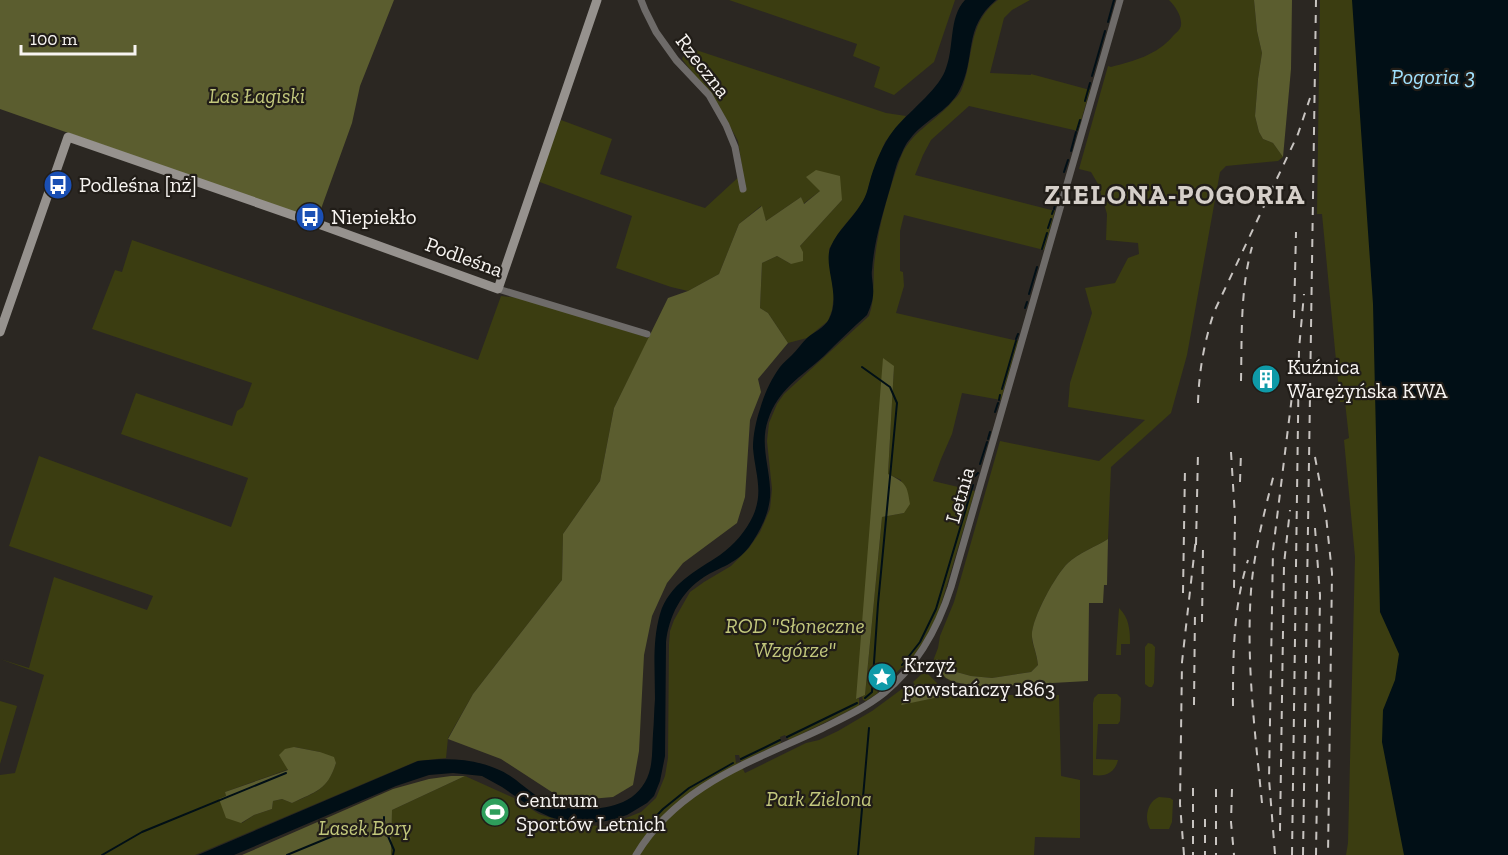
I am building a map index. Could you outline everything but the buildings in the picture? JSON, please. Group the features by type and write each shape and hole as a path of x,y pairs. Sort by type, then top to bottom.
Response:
{"street":[{"path":"498,288 597,0"},
{"name":"Rzeczna","path":"641,0 651,25 659,37 676,60 708,95 726,125 735,147 743,189"},
{"name":"Letnia","path":"636,855 660,822 687,797 723,775 864,707 895,683 927,644 948,595 1120,0"},
{"name":"Podleśna","path":"0,332 68,137 498,288 647,334"}],"green space":[{"name":"Las Łagiski","path":"0,0 394,0 360,86 352,123 317,220 0,109"},
{"path":"729,0 955,0 934,62 894,95 874,87 880,67 853,56 857,44"},
{"path":"998,0 1030,0 1012,10 1004,18 990,73 1031,74 1090,90 1078,131 969,106 931,140 915,175 1055,211 1044,250 904,215 900,231 900,271 903,272 904,286 896,313 1018,341 1001,400 962,393 952,434 933,481 975,491 939,611 924,641 904,668 902,667 887,682 881,676 886,683 877,690 878,693 866,701 863,700 882,517 904,513 901,480 888,474 894,366 857,699 859,698 859,706 789,740 785,735 780,737 781,743 741,762 739,755 735,755 736,763 739,762 745,773 806,743 838,731 872,711 906,686 908,689 906,698 902,704 952,695 926,685 915,685 913,682 925,671 940,686 954,695 1059,695 1061,776 1080,780 1080,838 1035,837 1034,855 391,855 392,810 465,776 514,798 539,814 573,825 606,826 641,812 656,798 665,776 668,758 669,644 674,620 690,592 731,566 749,548 760,532 770,509 772,489 767,441 769,423 777,404 784,394 869,316 879,232 900,159 916,134 945,109 960,92 976,31 988,9"},
{"path":"1169,0 1254,0 1262,53 1255,116 1263,139 1273,143 1283,157 1278,161 1226,166 1220,172 1187,355 1171,413 1111,467 1108,539 1072,560 1051,587 1032,630 1038,665 1031,672 992,678 971,676 949,670 937,659 946,678 953,683 943,676 933,661 954,602 1000,441 1099,461 1145,420 1068,407 1070,383 1092,313 1085,288 1115,283 1128,258 1139,254 1138,243 1106,240 1107,214 1098,184 1091,172 1079,169 1108,66 1128,62 1152,53 1167,43 1180,28 1179,15"},
{"path":"1254,0 1292,0 1291,69 1283,157 1273,143 1263,139 1255,116 1262,53"},
{"name":"Pogoria 3","path":"1320,0 1508,0 1508,855 1346,855 1355,557 1344,440 1349,438 1345,402 1340,402 1322,214 1317,214"},
{"path":"687,47 886,113 906,116 885,142 861,205 829,249 834,295 832,310 828,321 807,338 788,343 768,313 760,308 762,263 777,256 791,264 800,246 842,200 820,191 803,204 801,197 766,221 761,206 739,224 719,274 688,291 616,268 632,216 537,181 561,120 612,139 600,174 705,208 743,173 738,141 721,110 682,59"},
{"path":"816,170 840,176 842,200 800,246 803,261 791,264 777,256 762,263 760,308 768,313 788,343 758,379 761,392 750,420 745,497 737,523 683,563 667,583 652,616 644,655 639,751 633,785 613,797 561,798 501,759 448,739 473,694 562,580 563,534 600,481 614,408 668,298 688,291 719,274 739,224 762,206 766,221 801,197 804,204 820,191 806,177"},
{"path":"132,240 478,360 501,296 521,298 649,338 614,408 600,481 563,534 562,580 473,694 448,738 446,758 417,761 195,855 0,855 0,775 15,773 44,675 0,659 29,668 54,577 147,610 153,596 9,546 39,456 231,527 248,478 121,434 136,393 232,426 237,411 243,407 252,383 92,329 115,270 122,272","holes":["294,747 320,752 336,763 329,779 320,789 292,803 282,799 273,801 272,809 254,815 242,823 225,792 289,769"]},
{"path":"883,358 894,366 888,474 905,485 910,504 904,513 882,517 865,695 856,699"},
{"path":"1108,539 1107,585 1104,585 1103,603 1089,603 1088,681 980,687 954,682 941,672 935,661 937,659 949,670 971,676 992,678 1031,672 1038,665 1032,630 1039,609 1051,587 1072,560"},
{"path":"1119,608 1128,624 1130,644 1121,644 1121,655 1116,655"},
{"path":"1148,643 1155,647 1152,687 1145,684 1145,647"},
{"path":"920,684 929,685 938,691 954,695 901,705 908,689"},
{"path":"1098,694 1117,694 1121,698 1118,724 1098,724 1096,759 1118,760 1112,771 1105,775 1093,775 1093,703"},
{"path":"0,701 17,706 0,764"},
{"path":"294,747 334,757 336,763 333,772 324,785 292,803 282,799 273,801 272,809 254,815 241,823 226,818 219,799 226,796 225,792 288,770 279,755 285,749"},
{"name":"Lasek Bory","path":"465,776 392,810 391,855 242,855 393,789 429,779"},
{"path":"1159,797 1173,800 1172,822 1169,829 1150,829 1148,825 1149,806"}],"water":[{"path":"965,0 996,0 978,22 968,67 959,91 949,105 916,132 906,145 898,162 877,238 872,272 873,295 867,315 791,384 772,409 765,437 770,496 761,527 744,553 696,583 683,597 673,614 666,642 665,756 660,781 654,796 627,815 600,822 576,823 550,817 535,810 482,776 453,773 429,775 396,786 234,855 198,855 418,761 458,760 487,765 508,775 548,803 569,808 604,808 627,800 639,790 647,778 651,764 655,646 657,625 664,604 684,579 735,542 753,516 758,498 754,438 757,418 766,393 781,366 807,338 829,319 834,300 829,262 831,246 863,201 889,136 941,79 948,62 956,15"},
{"name":"Pogoria 3","path":"1352,0 1508,0 1508,855 1404,855 1382,742 1383,710 1395,680 1399,654 1380,612 1373,304"}],"waterway":[{"path":"1108,22 1114,0"},
{"path":"1092,76 1105,31"},
{"path":"1085,101 1090,83"},
{"path":"1077,130 1080,120"},
{"path":"1071,151 1076,132"},
{"path":"1064,172 1068,160"},
{"path":"1054,209 1058,193"},
{"path":"1048,228 1051,219"},
{"path":"1042,249 1047,233"},
{"path":"1029,294 1037,267"},
{"path":"1025,308 1027,302"},
{"path":"1016,339 1018,334"},
{"path":"1002,389 1016,341"},
{"path":"862,367 890,387 897,403 872,692 865,698"},
{"path":"999,400 1000,395"},
{"path":"995,412 998,403"},
{"path":"988,439 990,432"},
{"path":"980,464 987,442"},
{"path":"975,476 978,473"},
{"path":"902,665 920,642 936,609 973,485"},
{"path":"787,737 857,703"},
{"path":"858,855 869,728"},
{"path":"741,759 780,740"},
{"path":"644,829 663,809 689,788 733,763"},
{"path":"102,855 142,832 286,773"},
{"path":"384,817 384,827 394,850 393,855"},
{"path":"287,855 345,831"}],"railway":[{"path":"1303,855 1316,0"},
{"path":"1198,403 1203,357 1214,312 1298,134 1310,98"},
{"path":"1294,318 1296,232"},
{"path":"1241,381 1245,280 1252,247"},
{"path":"1292,855 1299,349 1304,294"},
{"path":"1275,854 1269,779 1273,550 1292,396"},
{"path":"1196,545 1198,452"},
{"path":"1231,452 1235,517 1234,589"},
{"path":"1240,482 1241,452"},
{"path":"1315,457 1326,516 1332,573 1328,855"},
{"path":"1183,593 1185,468"},
{"path":"1262,803 1252,697 1251,591 1260,530 1275,470"},
{"path":"1280,831 1284,564 1290,510"},
{"path":"1315,528 1320,595 1316,855"},
{"path":"1184,855 1180,804 1182,662 1196,538"},
{"path":"1202,622 1203,547"},
{"path":"1233,706 1237,614 1248,560"},
{"path":"1194,705 1195,611"},
{"path":"1193,788 1193,855"},
{"path":"1216,789 1216,855"},
{"path":"1232,789 1231,822 1234,855"},
{"path":"1205,819 1205,855"}],"place":[{"name":"Podleśna [nż]","path":"58,185"},
{"name":"Niepiekło","path":"310,217"},
{"name":"Kuźnica Warężyńska KWA","path":"1266,379"},
{"name":"Krzyż powstańczy 1863","path":"882,677"},
{"name":"Centrum Sportów Letnich","path":"495,812"}],"district":[{"name":"ZIELONA-POGORIA","path":"1175,195"}],"park label":[{"name":"ROD \"Słoneczne Wzgórze\"","path":"795,638"},
{"name":"Park Zielona","path":"819,799"}]}
